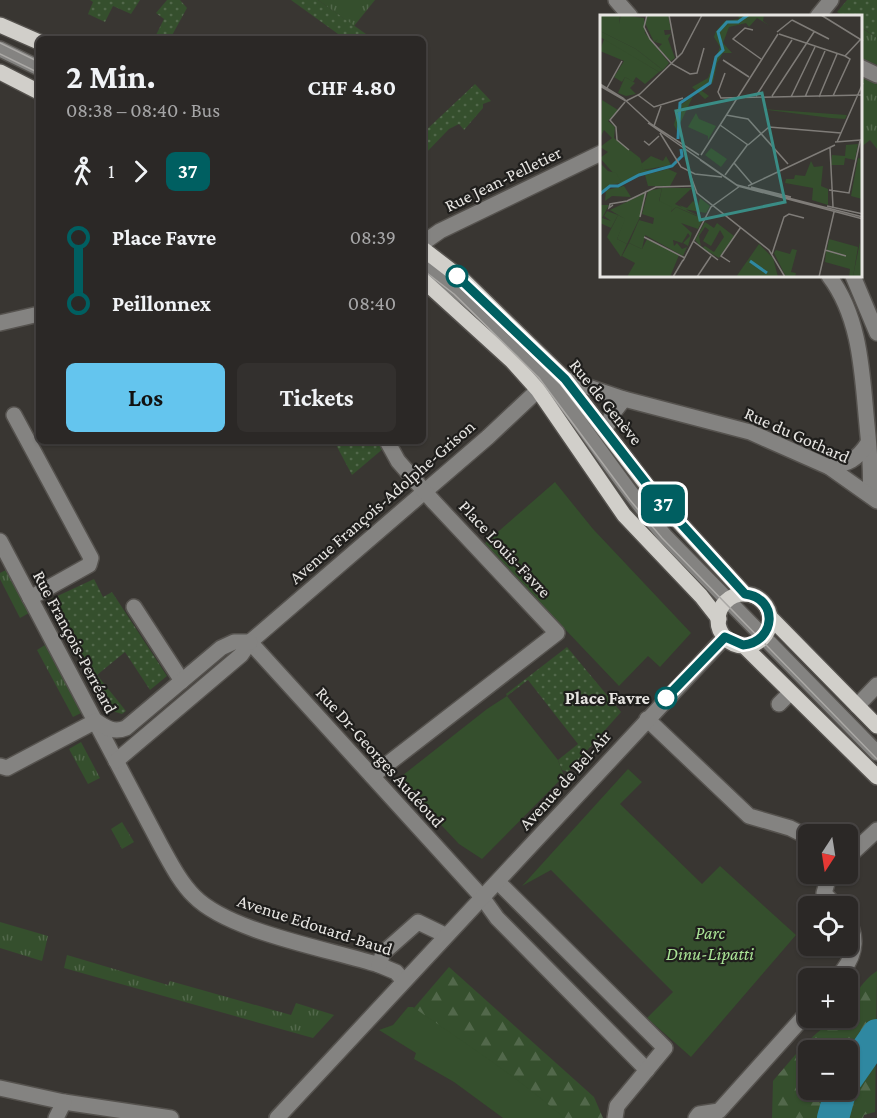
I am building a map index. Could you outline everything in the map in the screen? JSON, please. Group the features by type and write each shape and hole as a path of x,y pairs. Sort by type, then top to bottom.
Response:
{"main road":[{"path":"0,25 36,41"},
{"path":"0,72 36,90"},
{"name":"Rue de Genève","path":"426,251 451,269 551,385 624,515 701,596 718,619 725,637"},
{"name":"Rue de Genève","path":"426,283 512,361 551,385 604,430 656,496 745,594 759,598 770,617 877,726"},
{"path":"718,619 723,605 728,600 745,594"},
{"path":"743,645 757,642 764,637 769,627 770,617"},
{"path":"725,637 743,645 877,777"}],"street":[{"path":"616,0 629,15"},
{"path":"819,15 831,0"},
{"path":"0,49 36,67"},
{"path":"862,68 877,75"},
{"name":"Rue Jean-Pelletier","path":"426,241 440,231 600,153"},
{"path":"426,267 456,291 521,352 551,385 633,498 728,600 877,753"},
{"path":"830,278 854,327 861,361 868,443 874,469 873,498"},
{"path":"854,278 877,333"},
{"path":"0,324 36,315"},
{"name":"Rue du Gothard","path":"551,385 624,399 750,432 829,467 873,498"},
{"name":"Avenue François-Adolphe-Grison","path":"116,761 241,655 250,642 551,385"},
{"path":"604,430 624,399"},
{"path":"14,415 91,558 89,565 30,598"},
{"path":"829,467 845,465 857,459 868,443"},
{"name":"Place Louis-Favre","path":"372,776 557,633 425,492 398,461 389,444"},
{"name":"Rue François-Perréard","path":"0,541 116,761"},
{"path":"134,607 182,681"},
{"name":"Avenue de Bel-Air","path":"277,1118 403,980 498,882 725,637"},
{"name":"Avenue François-Adolphe-Grison","path":"96,721 108,729 120,731 126,729 226,645 250,642"},
{"name":"Rue Dr-Georges Audéoud","path":"250,642 482,897"},
{"path":"857,706 877,686"},
{"path":"779,704 790,693"},
{"path":"647,719 749,816 798,832"},
{"path":"3,767 96,721"},
{"name":"Avenue Edouard-Baud","path":"116,761 176,874 195,897 210,909 241,924 379,965 396,972 403,980"},
{"path":"858,848 877,830"},
{"path":"498,882 665,1048 617,1106 615,1118"},
{"path":"482,897 497,918 647,1070"},
{"path":"379,965 383,953 418,922 445,935"},
{"path":"696,1118 699,1114 719,1111 798,1023"},
{"path":"0,1088 64,1102 171,1118"},
{"path":"56,1118 64,1102"}],"green space":[{"path":"90,0 140,0 131,14 113,6 105,22 88,14 93,2"},
{"path":"167,0 180,0 187,8 172,36 156,36 164,19 156,13"},
{"path":"291,0 318,0 369,36 341,36"},
{"path":"318,0 375,0 354,26"},
{"path":"847,0 877,0 877,38 862,28 862,15 842,15 837,12"},
{"path":"862,28 877,38 877,65 862,58"},
{"path":"862,77 877,81 877,149 870,140 862,146"},
{"path":"475,84 491,101 483,104 483,108 464,130 459,124 449,129 426,153 426,130"},
{"path":"336,444 382,444 384,448 352,475"},
{"path":"555,482 593,529 691,633 660,667 648,656 619,686 484,544"},
{"path":"6,570 29,613 20,618 0,579 0,573"},
{"path":"94,579 103,597 112,592 167,676 150,690 125,652 97,675 126,711 122,714 112,711 51,599"},
{"path":"45,645 81,713 73,717 37,650"},
{"path":"567,647 621,712 568,772 562,770 558,760 578,744 528,680 507,696 506,694"},
{"path":"507,696 558,760 564,776 482,859 459,844 398,779"},
{"path":"81,742 100,778 88,784 69,749"},
{"name":"Parc Dinu-Lipatti","path":"628,769 642,782 620,804 702,884 720,866 796,935 691,1057 647,1018 673,992 551,870 522,886"},
{"path":"122,822 134,842 122,849 111,829"},
{"path":"0,922 48,936 42,961 0,948"},
{"path":"67,955 168,985 170,981 291,1015 296,1003 334,1015 313,1038 64,968"},
{"path":"449,967 594,1097 603,1118 560,1118 408,1015"},
{"path":"877,971 875,1112 864,1115 863,1118 772,1118 773,1081 798,1052 798,1100 858,1100 858,1040 811,1040 824,1028 858,1028 858,992"},
{"path":"408,1007 413,1007 528,1088 564,1118 503,1118 454,1082 414,1059 416,1053 379,1030 393,1025"}],"waterway":[{"path":"858,1063 877,1035"},
{"path":"833,1118 838,1100"}],"tram line":[{"path":"0,43 36,61"},
{"path":"0,54 36,72"},
{"path":"426,272 454,294 539,378 630,500 662,538 877,759"}],"bus line":[{"name":"37","path":"457,276 565,379 656,496 745,594 759,598 768,610 769,627 766,634 757,642 743,645 734,643 725,637 700,660 666,698"}],"place":[{"name":"Place Favre","path":"666,698"}]}
